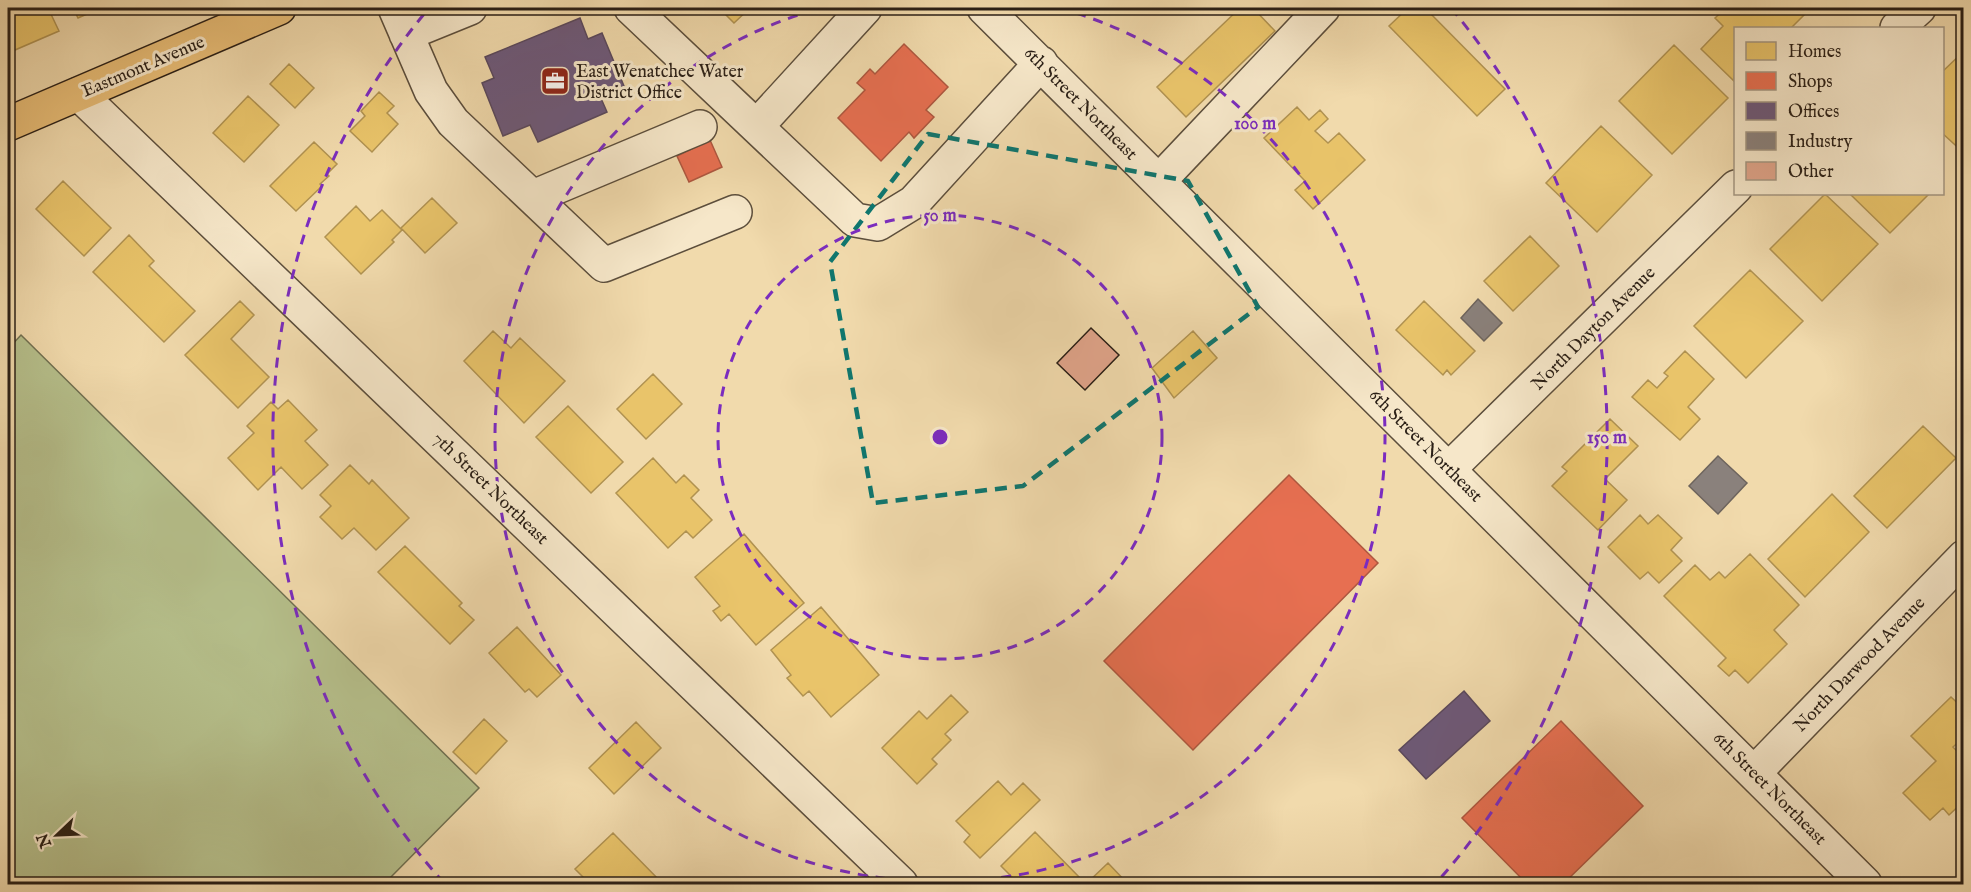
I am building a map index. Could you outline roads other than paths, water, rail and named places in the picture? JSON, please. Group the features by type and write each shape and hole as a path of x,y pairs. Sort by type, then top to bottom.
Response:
{"main road":[{"name":"Eastmont Avenue","path":"8,124 279,8"}],"street":[{"path":"470,8 401,21 431,91 453,122 604,265 735,212"},
{"path":"631,8 855,220 878,224 914,202 1041,63"},
{"path":"757,126 865,8"},
{"name":"6th Street Northeast","path":"984,8 1450,468 1866,885"},
{"path":"1159,181 1323,8"},
{"path":"1898,27 1918,8"},
{"name":"7th Street Northeast","path":"79,94 807,791 901,885"},
{"path":"533,197 700,127"},
{"name":"North Dayton Avenue","path":"1450,468 1734,190"},
{"name":"North Darwood Avenue","path":"1755,772 1964,557"}],"place":[{"name":"East Wenatchee Water District Office","path":"555,81"}]}
